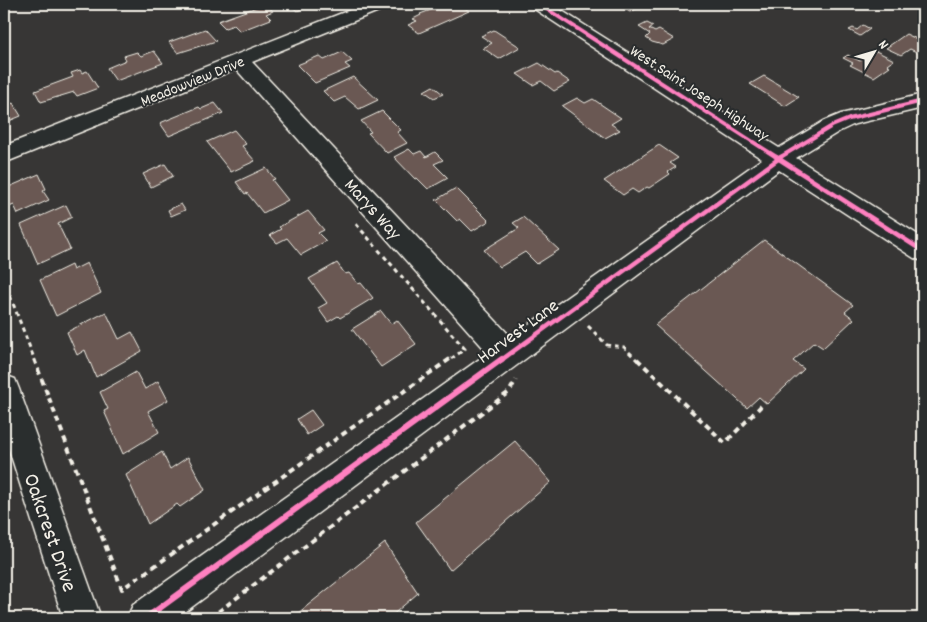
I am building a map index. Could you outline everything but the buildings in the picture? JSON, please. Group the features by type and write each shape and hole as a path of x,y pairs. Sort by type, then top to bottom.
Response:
{"street":[{"name":"Meadowview Drive","path":"4,155 380,4"},
{"name":"West Saint Joseph Highway","path":"539,4 923,251"},
{"name":"Marys Way","path":"240,61 513,367"},
{"name":"Harvest Lane","path":"146,618 513,367 780,158 832,126 849,119 923,101"},
{"name":"Oakcrest Drive","path":"4,389 82,618"}],"path":[{"path":"4,280 122,589 465,349 354,221"},
{"path":"580,332 595,320"},
{"path":"588,326 607,345 624,347 725,443 761,406"},
{"path":"210,618 509,392 513,367"}],"cycle path":[{"path":"539,4 923,251"},
{"path":"146,618 779,158 832,126 849,119 923,101"}]}
